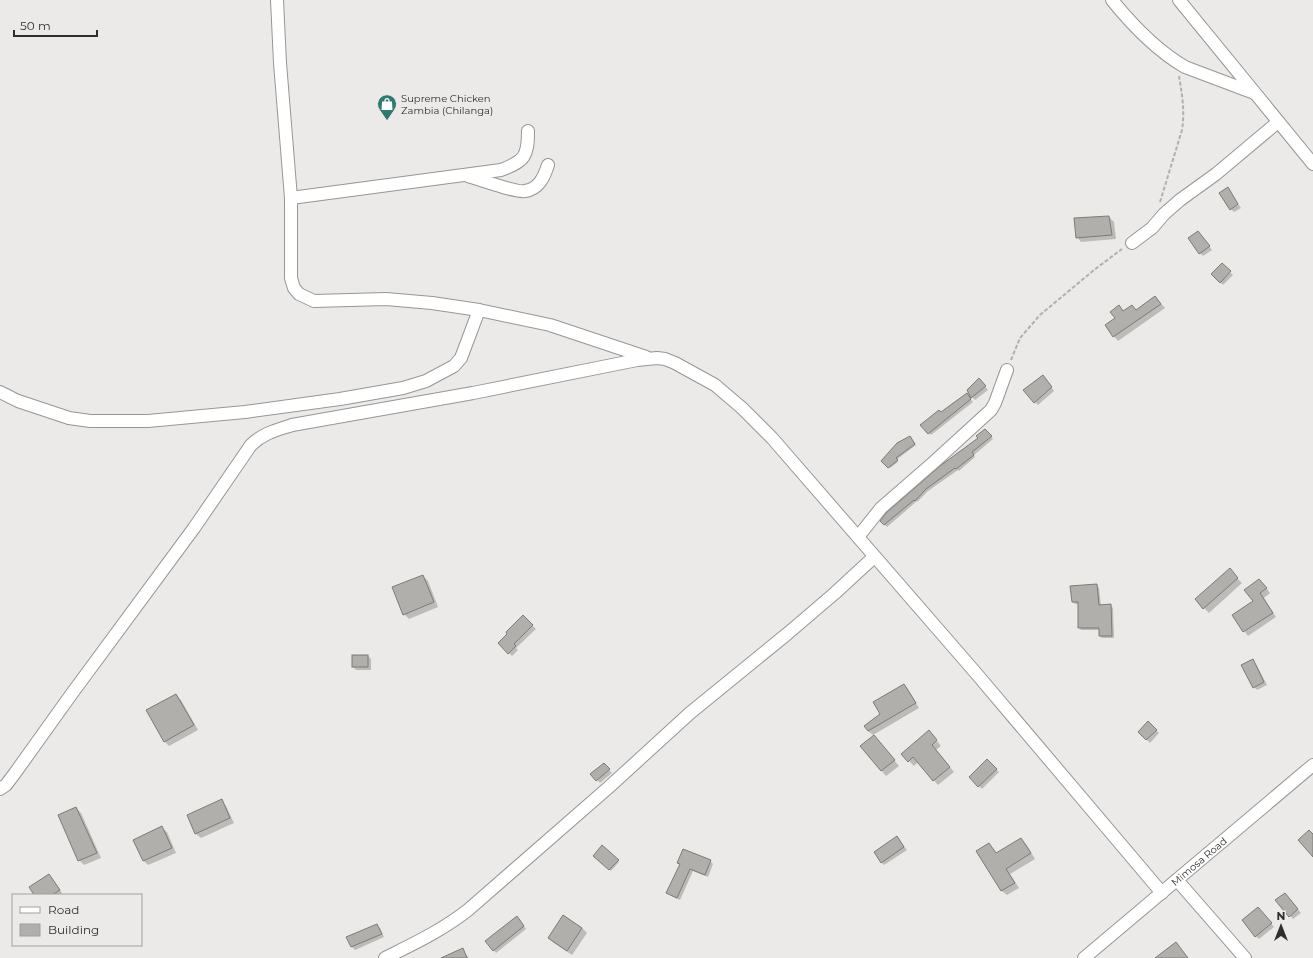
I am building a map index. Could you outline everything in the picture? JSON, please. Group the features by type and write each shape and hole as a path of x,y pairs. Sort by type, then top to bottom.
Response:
{"street":[{"path":"277,0 280,63 291,198 291,278 294,288 299,294 314,301 386,299 432,303 479,310 550,326 650,358 665,359 715,385 742,408 772,438 874,557 976,672 1162,893"},
{"path":"1112,0 1150,42 1176,61 1185,66 1255,93"},
{"path":"1179,0 1313,164"},
{"path":"1132,242 1152,228 1164,214 1180,200 1216,174 1278,122"},
{"path":"291,198 501,170 517,164 525,154 528,147 528,131"},
{"path":"464,175 524,192 536,187 544,178 548,165"},
{"path":"0,392 18,401 69,418 90,421 133,421 244,412 340,399 402,388 426,381 454,366 461,358 479,310"},
{"path":"0,789 6,785 194,528 251,445 258,438 292,425 473,393 650,358"},
{"path":"858,537 886,503 991,410 1007,370"},
{"path":"385,958 430,936 468,910 609,787 690,713 811,614 874,557"},
{"name":"Mimosa Road","path":"1084,958 1313,765"},
{"path":"1177,880 1244,958"}],"path":[{"path":"1159,206 1182,130 1183,101 1176,61"},
{"path":"1007,370 1017,343 1024,332 1036,319 1094,270 1132,242"}],"building":[{"path":"1228,187 1238,204 1230,210 1219,193"},
{"path":"1109,216 1112,235 1076,238 1074,218"},
{"path":"1198,231 1210,246 1199,254 1188,238"},
{"path":"1222,263 1231,271 1220,283 1211,274"},
{"path":"1155,296 1161,304 1113,337 1105,325 1115,318 1110,312 1119,305 1123,311 1132,305 1136,310"},
{"path":"1043,375 1052,387 1034,403 1023,390"},
{"path":"979,378 986,386 971,398 967,390"},
{"path":"967,393 971,399 928,434 920,425 939,410 941,412"},
{"path":"985,429 992,436 972,452 974,455 926,489 915,501 914,500 884,525 880,521 886,513 940,466 978,438 976,436"},
{"path":"910,436 915,444 896,458 898,460 888,468 881,461 897,443"},
{"path":"1230,568 1238,578 1203,609 1195,599"},
{"path":"423,575 434,602 403,615 392,587"},
{"path":"1259,579 1267,588 1260,593 1273,613 1243,632 1232,615 1253,601 1244,590"},
{"path":"1097,584 1099,605 1111,604 1112,636 1099,636 1099,628 1078,628 1078,602 1072,602 1070,586"},
{"path":"523,615 533,625 514,644 516,646 508,654 498,643 507,634 506,632"},
{"path":"352,655 368,655 368,667 352,667"},
{"path":"1253,659 1264,682 1253,688 1241,665"},
{"path":"904,684 916,703 868,731 864,726 880,714 873,702"},
{"path":"176,694 194,725 164,742 146,710"},
{"path":"1148,721 1157,730 1146,740 1138,732"},
{"path":"929,730 937,740 932,745 950,767 933,781 913,757 908,762 901,754"},
{"path":"874,735 895,760 881,771 860,746"},
{"path":"987,759 997,769 978,787 969,777"},
{"path":"604,763 610,769 596,781 590,774"},
{"path":"222,799 230,818 195,834 187,815"},
{"path":"76,807 97,853 78,861 58,815"},
{"path":"162,826 172,848 143,861 133,840"},
{"path":"1309,830 1313,834 1313,857 1298,840"},
{"path":"897,836 904,847 881,863 874,852"},
{"path":"1021,838 1031,853 1006,869 1015,883 1001,891 976,851 989,843 996,853"},
{"path":"602,845 619,860 609,870 593,856"},
{"path":"683,849 711,860 705,875 690,869 677,898 666,893 680,864 677,863"},
{"path":"49,874 60,890 54,894 33,894 29,887"},
{"path":"1285,893 1298,909 1289,917 1275,900"},
{"path":"1258,907 1272,923 1255,937 1242,920"},
{"path":"563,915 582,928 567,951 548,938"},
{"path":"517,916 524,926 493,951 485,941"},
{"path":"377,924 382,934 351,947 346,937"},
{"path":"1176,942 1188,958 1155,958"},
{"path":"463,948 467,958 441,958"}],"place":[{"name":"Supreme Chicken Zambia (Chilanga)","path":"387,121"}]}
